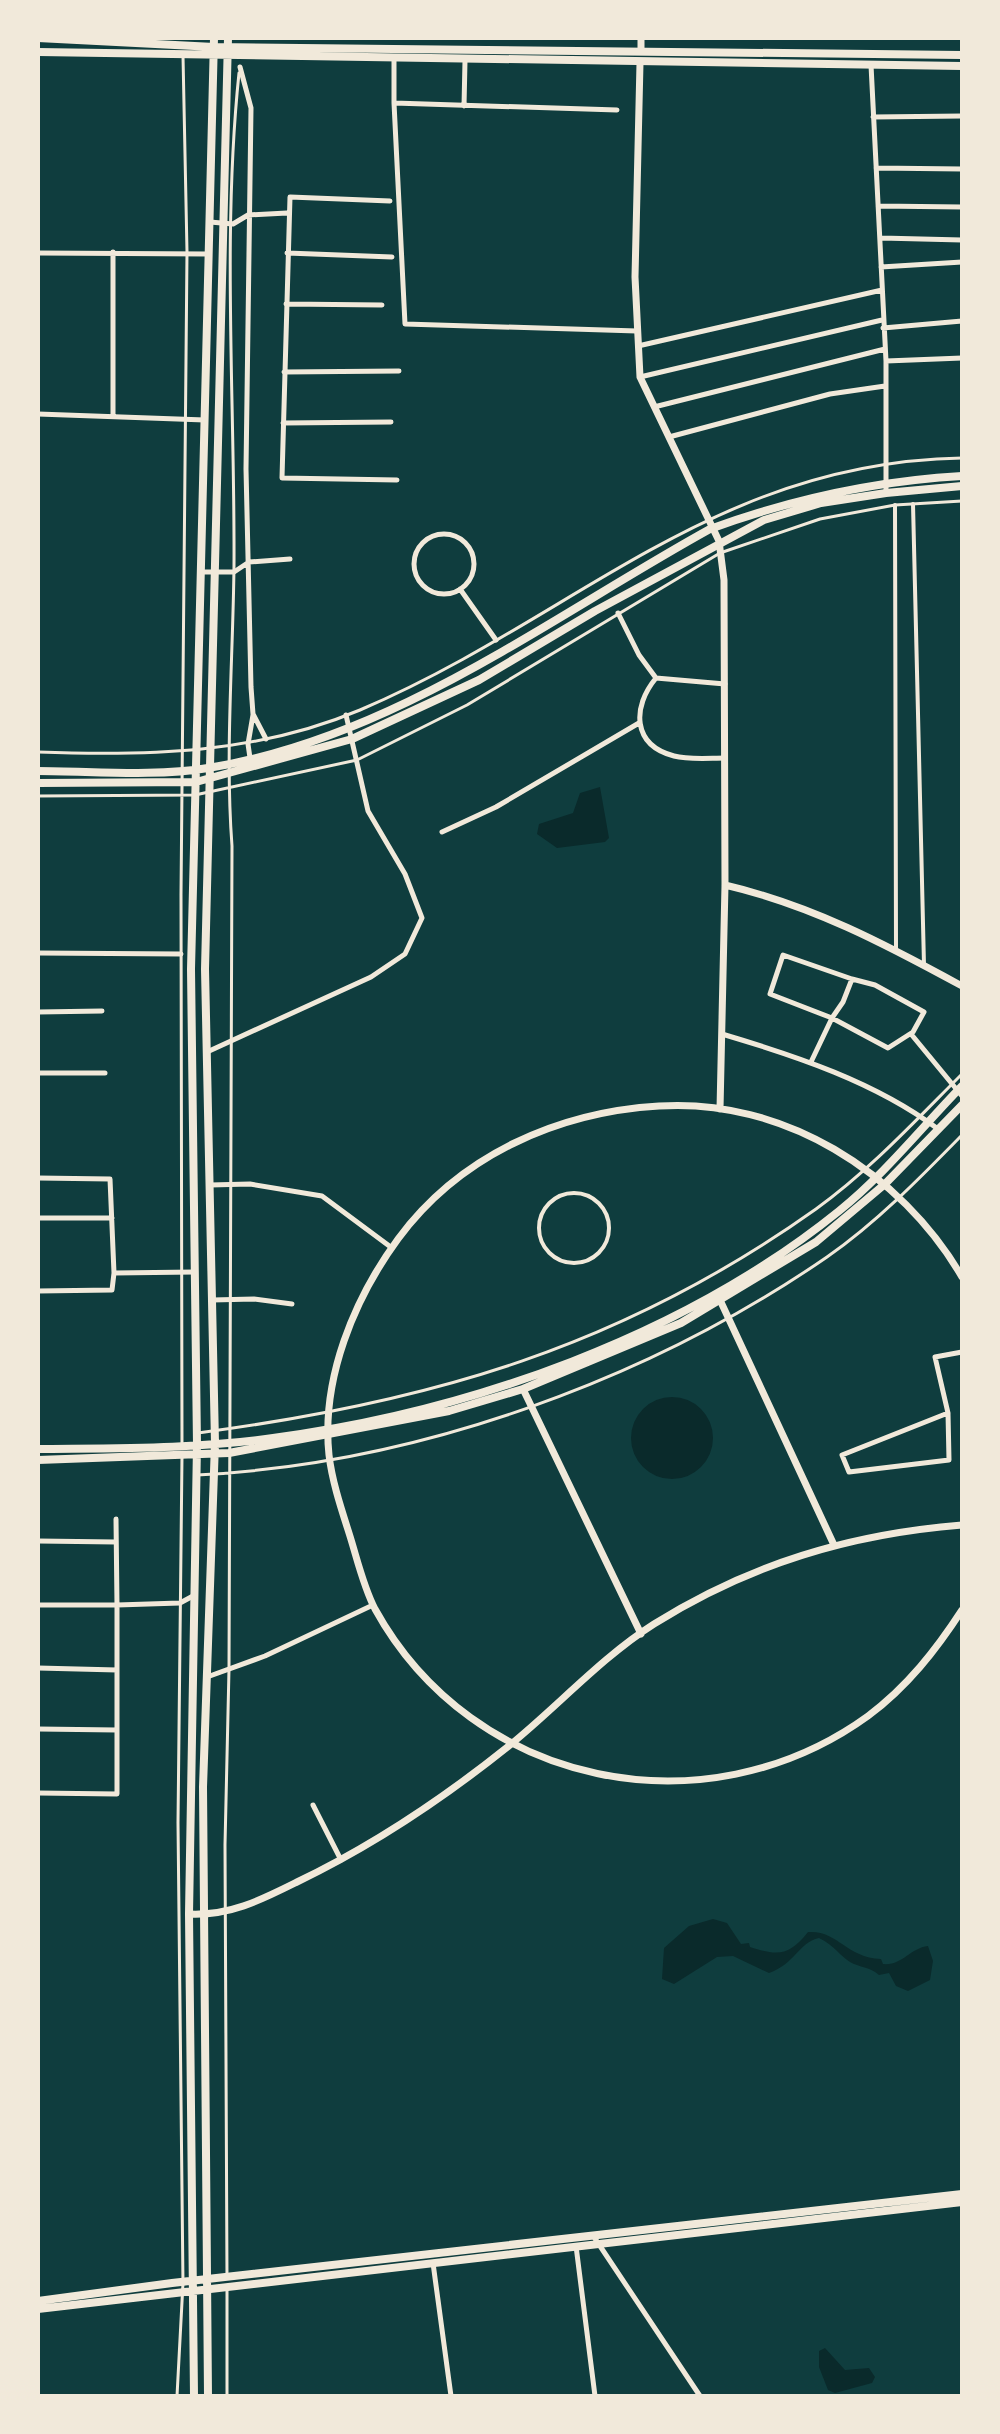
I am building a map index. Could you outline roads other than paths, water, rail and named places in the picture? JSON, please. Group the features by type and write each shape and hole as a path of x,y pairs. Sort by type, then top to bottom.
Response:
{"main road":[{"path":"38,38 214,47 962,55"},
{"path":"38,52 183,56 214,47"},
{"path":"194,2396 189,1914 197,1433 191,969 214,47"},
{"path":"228,47 240,62 394,59 962,66"},
{"path":"208,2396 203,1915 215,1443 207,1052 209,779 228,224 228,47"},
{"path":"38,771 196,770 227,765 349,727 487,660 714,528 788,503 962,476"},
{"path":"38,783 196,782 353,739 479,680 719,541 778,516 886,488 962,486"},
{"path":"38,1449 182,1451 197,1456 229,1453 446,1405 540,1374 676,1315 785,1250 841,1210 924,1119 958,1089"},
{"path":"38,1460 182,1451 197,1445 329,1432 449,1411 523,1389 681,1323 816,1242 885,1184 962,1105"},
{"path":"596,2240 962,2194"},
{"path":"227,2284 575,2242 962,2202"},
{"path":"38,2301 433,2262 575,2242"},
{"path":"38,2309 182,2288"}],"street":[{"path":"641,38 641,51"},
{"path":"394,59 405,324 637,331"},
{"path":"464,106 465,61"},
{"path":"240,62 251,108 246,469 253,714 248,744 250,758"},
{"path":"640,63 637,331 640,377 714,528 720,553 725,684 720,1109"},
{"path":"871,65 886,361 886,488"},
{"path":"394,103 617,110"},
{"path":"873,117 962,116"},
{"path":"876,168 962,169"},
{"path":"390,201 290,197 287,213 282,478 397,480"},
{"path":"878,206 962,207"},
{"path":"210,222 228,224 248,215 287,213"},
{"path":"881,238 962,240"},
{"path":"113,252 113,415"},
{"path":"38,253 208,254"},
{"path":"287,253 392,257"},
{"path":"881,267 962,262"},
{"path":"638,346 882,290"},
{"path":"286,304 382,305"},
{"path":"640,377 882,320"},
{"path":"883,328 962,321"},
{"path":"654,407 885,349"},
{"path":"886,361 962,358"},
{"path":"284,372 399,371"},
{"path":"669,437 830,394 885,386"},
{"path":"38,414 205,420"},
{"path":"283,423 391,422"},
{"path":"913,504 924,965"},
{"path":"895,505 896,949"},
{"path":"447,534 468,546 474,564 472,573 460,589 440,593 422,584 414,565 415,555 426,539 447,534"},
{"path":"201,572 234,572 249,562 290,559"},
{"path":"460,589 496,640"},
{"path":"618,613 639,655 656,678 725,684"},
{"path":"656,678 645,692 638,710 639,723 650,746 675,757 725,758"},
{"path":"253,714 266,739"},
{"path":"207,1052 371,977 405,954 422,918 405,874 368,811 346,715"},
{"path":"442,832 496,807 639,723"},
{"path":"725,885 768,895 826,916 896,949 962,986"},
{"path":"38,953 181,954"},
{"path":"783,955 875,985 924,1012 911,1034 888,1048 832,1018 770,994 776,966 783,955"},
{"path":"811,1062 852,979"},
{"path":"38,1012 102,1011"},
{"path":"722,1034 811,1062 938,1129"},
{"path":"911,1034 958,1089"},
{"path":"38,1073 105,1073"},
{"path":"962,1277 948,1253 885,1184 866,1169 795,1130 720,1109 668,1105 626,1108 544,1129 470,1169 437,1196 392,1248 362,1297 346,1336 329,1432 329,1458 373,1605 393,1638 432,1683 477,1723 511,1744 554,1763 600,1775 647,1781 709,1779 786,1760 829,1741 869,1715 905,1684 936,1649 962,1610"},
{"path":"38,1178 110,1179 114,1273 112,1290 38,1291"},
{"path":"210,1185 290,1189 322,1196 392,1248"},
{"path":"569,1193 590,1196 605,1211 609,1232 593,1257 565,1262 548,1251 542,1242 539,1221 550,1203 558,1197 569,1193"},
{"path":"38,1218 112,1218"},
{"path":"114,1273 195,1272"},
{"path":"212,1300 292,1304"},
{"path":"720,1300 834,1545"},
{"path":"948,1413 842,1455 849,1472 949,1460 948,1413 935,1357 962,1352"},
{"path":"523,1389 641,1634"},
{"path":"951,1442 962,1441"},
{"path":"38,1793 117,1794 116,1519"},
{"path":"189,1914 235,1912 342,1861 414,1816 511,1744 641,1634 736,1578 834,1545 915,1528 962,1525"},
{"path":"38,1541 116,1542"},
{"path":"38,1605 180,1603 194,1595"},
{"path":"207,1677 373,1605"},
{"path":"38,1668 117,1670"},
{"path":"38,1729 117,1730"},
{"path":"313,1805 342,1861"},
{"path":"596,2240 700,2396"},
{"path":"575,2242 595,2396"},
{"path":"433,2262 451,2396"}],"lane":[{"path":"177,2396 182,2288 178,2078 181,954 187,252 183,56"},
{"path":"227,2396 225,1913 232,846 227,748 234,572 228,224 240,62"},
{"path":"38,752 185,753 211,750 248,744 346,715 400,691 496,640 626,562 708,518 805,481 884,463 962,458"},
{"path":"38,796 195,795 357,760 467,705 720,553 820,519 895,505 962,501"},
{"path":"958,1089 962,1074"},
{"path":"197,1433 330,1414 490,1374 577,1342 699,1282 816,1209 924,1119"},
{"path":"197,1475 329,1458 532,1409 659,1354 728,1318 827,1257 899,1197 962,1135"}],"water":[{"path":"600,787 609,838 605,842 557,848 537,834 539,824 573,813 580,793"},
{"path":"672,1397 688,1401 701,1409 709,1422 713,1438 709,1454 701,1467 688,1475 672,1479 656,1475 643,1467 635,1454 631,1438 635,1422 643,1409 656,1401"},
{"path":"713,1919 727,1923 741,1944 749,1943 750,1947 768,1952 789,1950 808,1932 827,1935 859,1954 881,1959 883,1964 896,1962 928,1946 933,1961 930,1980 908,1991 896,1986 889,1973 879,1975 850,1962 819,1938 806,1944 785,1964 769,1973 733,1956 717,1957 674,1984 662,1979 664,1948 689,1926"},
{"path":"825,2348 845,2370 869,2368 875,2377 872,2383 835,2393 828,2390 819,2367 819,2351"}]}
